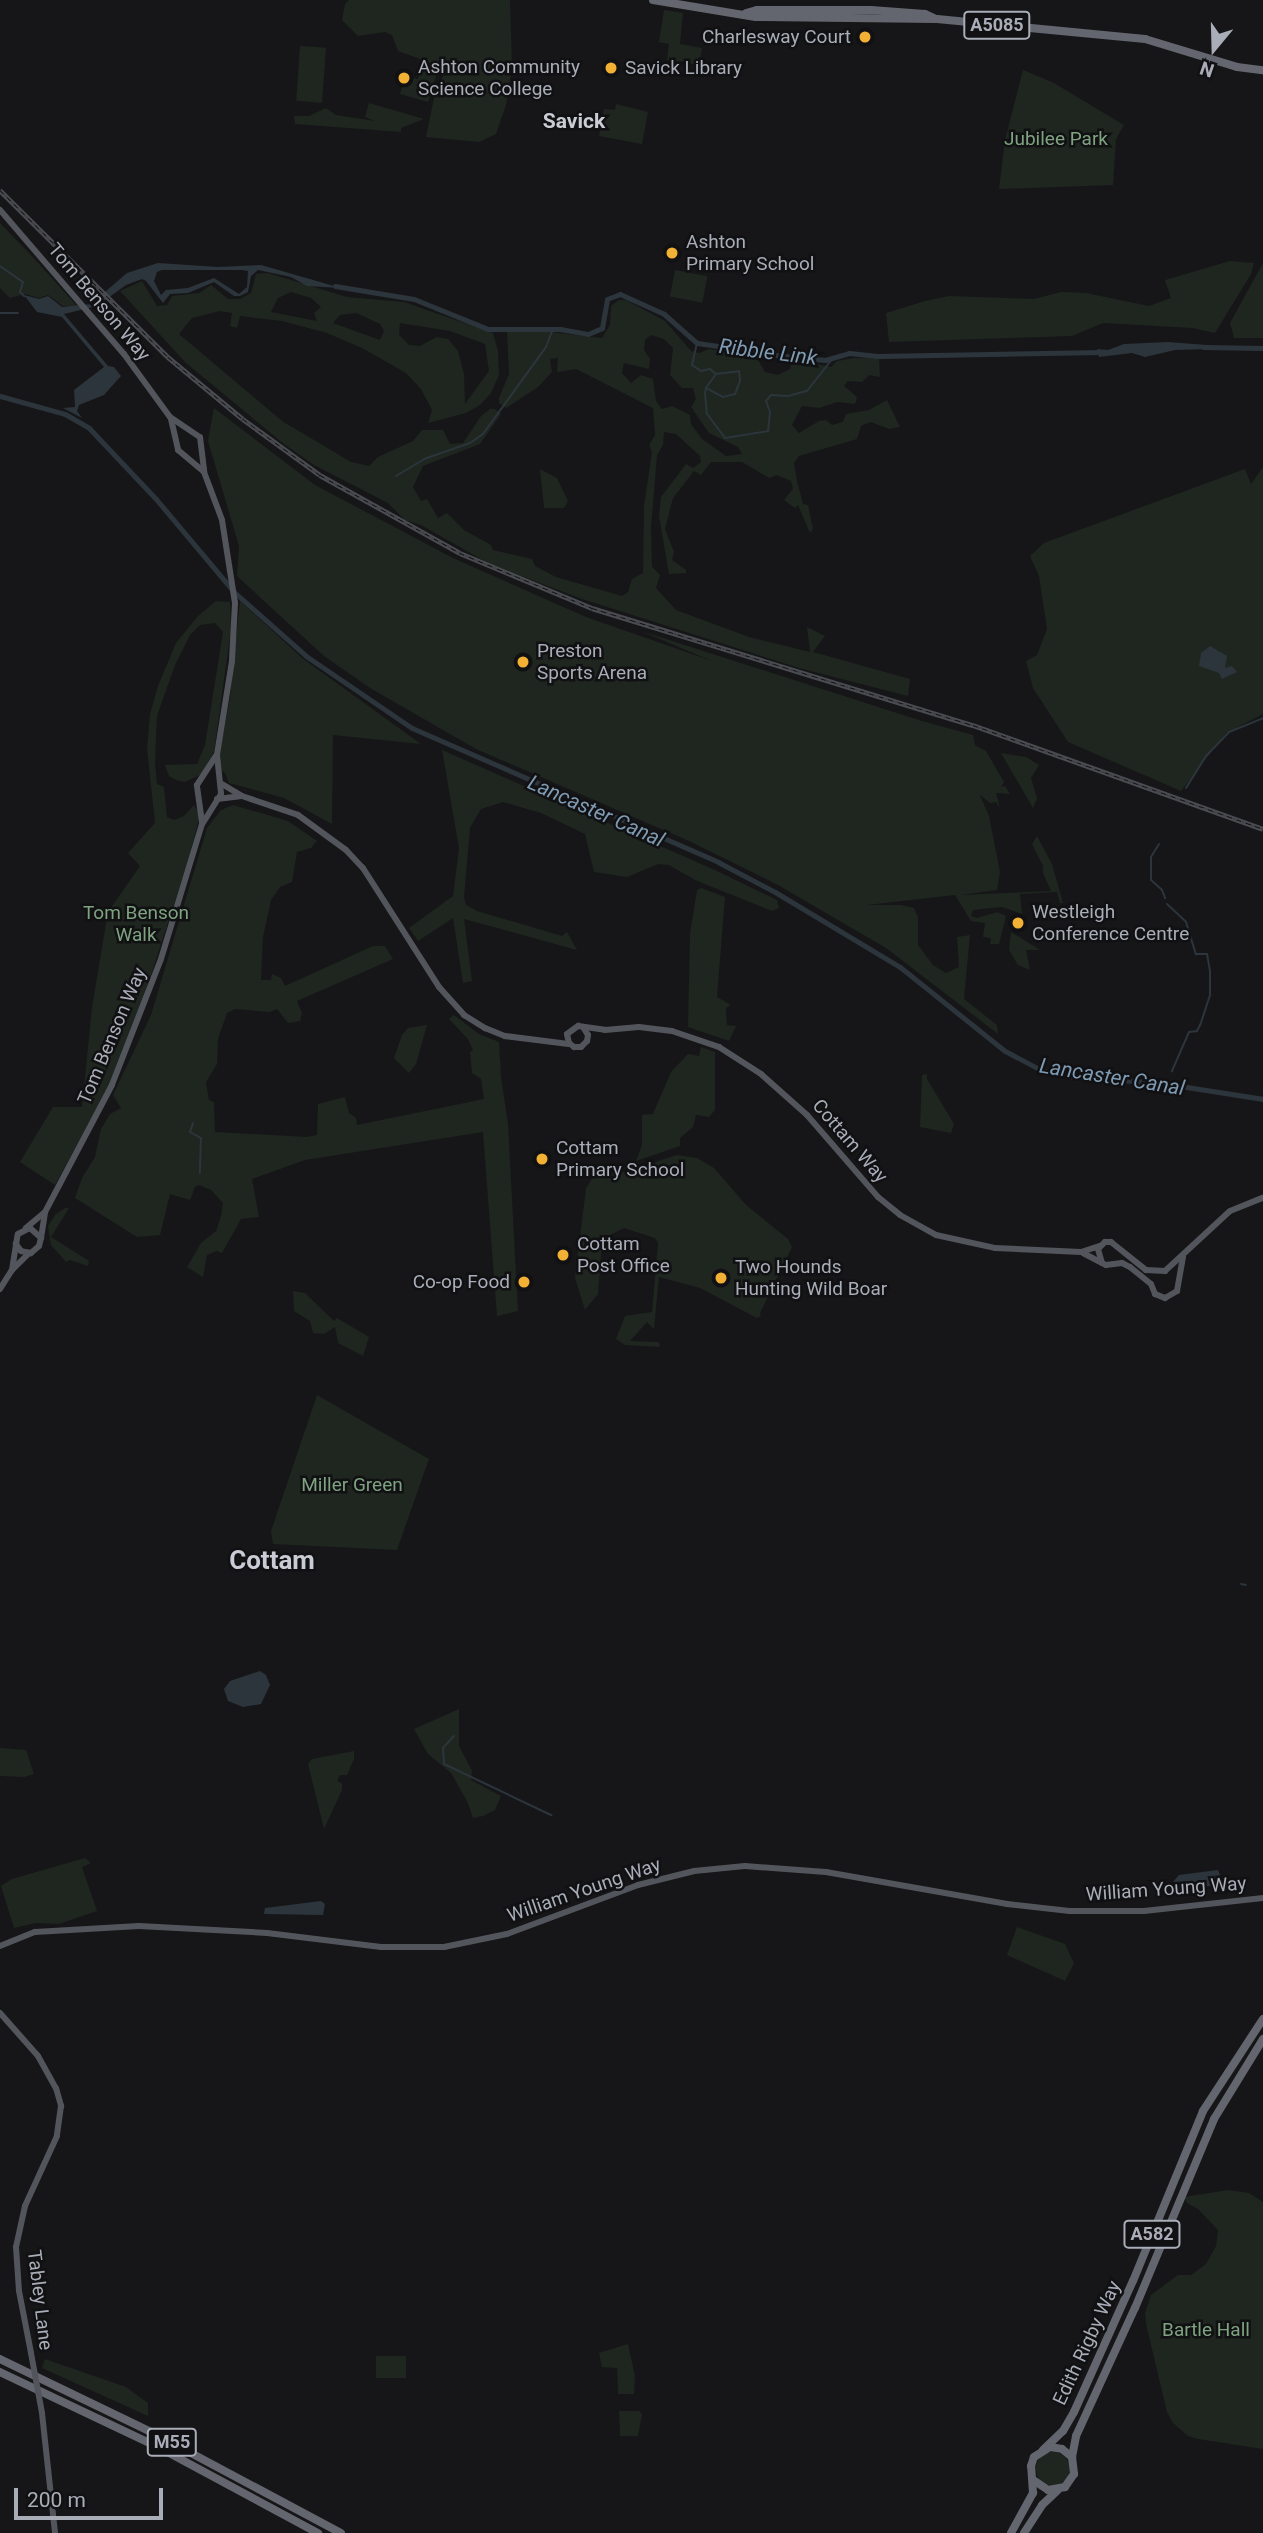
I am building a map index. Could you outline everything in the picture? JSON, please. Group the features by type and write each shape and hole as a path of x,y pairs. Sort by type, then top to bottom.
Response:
{"highway":[{"name":"A5085","path":"653,0 770,18 937,19 1145,39 1237,68 1263,70"},
{"name":"Edith Rigby Way","path":"1043,2450 1059,2436 1074,2412 1137,2273 1203,2111 1263,2018"},
{"name":"Edith Rigby Way","path":"1072,2458 1076,2436 1135,2308 1214,2119 1263,2039"},
{"name":"M55","path":"0,2359 162,2437 341,2533"},
{"name":"M55","path":"0,2372 158,2447 318,2533"},
{"path":"1043,2450 1062,2449 1072,2458"},
{"name":"A582","path":"1011,2533 1031,2499 1034,2480 1032,2461 1043,2450"},
{"name":"A582","path":"1024,2533 1042,2505 1069,2484 1074,2474 1072,2458"},
{"path":"1034,2480 1048,2490 1060,2490"}],"main road":[{"name":"Tom Benson Way","path":"0,210 81,302 170,417 190,430"},
{"name":"Tom Benson Way","path":"170,417 176,439"},
{"path":"204,472 177,450 176,439 182,432 190,430 200,437 204,472 222,520 232,570 235,603 232,661 217,755 222,790 216,800"},
{"path":"187,456 195,455 200,449"},
{"path":"217,755 197,789 200,798 207,802 242,796"},
{"path":"203,778 214,777 242,796 298,815 346,850 377,890 439,987 464,1015 505,1036 549,1040 581,1047 587,1041 587,1032 583,1027 575,1027 549,1040"},
{"name":"Tom Benson Way","path":"200,798 202,824"},
{"name":"Tom Benson Way","path":"41,1238 45,1212 112,1084 142,1012 202,824 216,800"},
{"name":"Cottam Way","path":"583,1027 605,1030 639,1027 672,1031 719,1047 738,1058 807,1115 878,1197 900,1215 936,1235 987,1247 1081,1252 1100,1246"},
{"name":"Cottam Way","path":"587,1041 605,1030"},
{"path":"569,1031 567,1037 571,1045"},
{"path":"1151,1284 1230,1211 1263,1198"},
{"name":"Tom Benson Way","path":"26,1228 45,1212"},
{"path":"0,1289 12,1270 37,1249 41,1238 34,1229 26,1228 18,1234 12,1270"},
{"path":"1177,1278 1162,1271 1146,1270 1119,1247 1108,1242 1100,1246 1098,1254 1102,1263 1130,1267 1151,1284 1158,1296 1168,1298 1177,1291 1177,1278 1184,1255"},
{"path":"16,1244 21,1251 29,1253"},
{"path":"1116,1263 1121,1254 1119,1247"},
{"name":"Cottam Way","path":"1081,1252 1102,1263"},
{"name":"William Young Way","path":"0,1947 19,1937 43,1931 139,1926 267,1933 372,1946 444,1947 507,1934 649,1882 694,1871 745,1866 818,1871 1017,1906 1070,1911 1144,1911 1263,1898"},
{"name":"Tabley Lane","path":"0,2013 38,2056 56,2088 61,2106 57,2136 25,2206 16,2247 19,2291 42,2413 55,2533"}],"green space":[{"path":"349,0 510,0 512,67 506,105 496,134 479,142 426,137 434,98 443,76 441,71 437,65 398,51 392,35 385,32 358,36 342,20 345,4"},
{"path":"664,10 683,13 680,44 702,48 699,65 667,60 669,44 659,42"},
{"path":"300,46 326,48 322,103 296,101"},
{"path":"422,65 438,69 428,102 400,94 405,76 418,79"},
{"name":"Jubilee Park","path":"1023,70 1054,83 1124,125 1116,139 1113,185 999,189 1005,140"},
{"path":"369,103 424,119 401,128 401,132 295,124 294,116 309,116 326,108 336,115 375,121 365,117"},
{"path":"616,104 648,112 642,144 599,136 604,109 615,110"},
{"path":"0,223 77,306 63,306 48,295 39,298 25,294 10,298 0,288"},
{"path":"1230,261 1254,263 1251,274 1215,333 1192,328 1103,323 1072,336 889,342 886,313 925,301 949,296 1034,299 1061,292 1086,293 1149,306 1171,298 1165,280"},
{"path":"1263,263 1263,338 1234,338 1230,323"},
{"path":"675,270 707,276 702,303 670,297"},
{"path":"268,273 347,297 404,302 493,333 498,351 499,375 491,393 480,405 466,413 428,423 432,410 421,389 406,373 362,348 327,333 282,321 240,316 237,328 230,326 232,313 220,311 192,318 179,334 282,421 351,462 369,466 378,457 413,441 422,430 443,430 450,444 463,443 481,416 490,409 495,409 501,414 480,444 423,466 413,487 421,501 427,499 438,518 447,513 464,530 491,545 493,550 532,559 535,566 556,577 622,596 628,592 632,579 643,573 644,506 652,452 649,445 655,435 653,408 576,369 557,372 558,358 550,359 552,372 538,387 506,408 499,403 499,398 509,374 507,332 542,331 602,338 610,325 611,306 619,300 626,300 665,321 691,351 699,353 709,349 755,355 765,372 778,375 790,369 793,359 831,367 837,361 879,358 880,377 869,375 862,382 848,381 844,386 857,397 855,404 837,402 819,408 802,406 792,425 799,433 819,421 826,420 832,425 843,422 846,414 869,410 887,400 900,427 889,429 871,422 861,426 857,439 799,456 794,463 803,504 808,505 813,529 810,533 798,505 795,508 784,500 793,489 791,481 777,475 769,478 742,462 711,462 701,475 694,471 673,498 665,529 674,552 672,560 686,570 686,573 669,574 659,516 661,497 686,464 693,468 701,462 700,456 676,434 664,432 663,445 657,455 651,527 652,567 660,575 656,588 676,610 749,637 810,652 807,627 825,636 813,652 910,679 908,696 799,668 582,599 488,563 421,525 405,520 388,503 314,465 284,444 186,363 120,291 142,281 157,306 167,305 172,296 199,293 211,285 228,299 240,299 251,293 256,274","holes":["291,292 311,298 321,307 314,313 317,321 271,312 278,298","356,313 380,324 384,331 380,340 333,323 340,315","400,323 450,331 485,344 489,371 465,404 464,374 458,351 448,339 437,337 420,346 409,345 399,335","651,335 664,339 673,348 670,375 682,388 693,388 696,399 691,407 709,433 738,447 742,454 726,456 702,439 691,424 690,415 672,406 662,409 656,401 653,379 641,375 631,383 622,373 624,363 649,369 650,359 644,350 645,340"]},
{"name":"Preston Sports Arena","path":"214,408 315,485 453,558 586,617 712,661 641,631 973,735 975,745 986,751 1004,782 1001,787 1005,786 1010,794 996,793 1000,808 996,802 990,803 980,795 989,816 1000,872 997,890 961,895 1051,891 1032,844 1037,836 1052,864 1063,903 1060,903 1057,892 1020,894 1022,914 1002,907 973,910 971,916 977,918 997,912 1006,916 999,944 990,944 991,938 983,937 985,923 971,921 955,895 867,905 901,905 914,908 918,917 918,945 933,965 946,973 959,967 957,937 970,935 964,999 997,1025 998,1034 886,948 778,885 689,841 476,749 370,688 324,656 237,576 239,546 208,441"},
{"path":"1263,467 1263,714 1226,733 1181,791 1068,742 1033,688 1026,661 1037,655 1047,629 1039,576 1030,556 1044,543 1245,469 1251,484"},
{"path":"540,469 557,478 568,501 564,508 544,508"},
{"name":"Tom Benson Walk","path":"216,601 230,602 231,629 214,752 202,774 185,782 176,780 169,776 165,765 197,764 205,745 223,632 215,623 200,625 190,635 175,665 157,716 157,784 164,787 167,817 174,820 184,816 194,805 200,815 188,861 139,1012 109,1086 55,1185 20,1162 53,1107 82,1107 92,1007 108,912 140,866 128,853 155,823 147,749 150,714 158,686 176,643 198,616"},
{"path":"240,601 302,658 421,744 333,735 332,824 284,798 229,783 225,773 217,767 230,697"},
{"path":"442,750 717,871 777,900 779,908 772,911 695,880 669,865 658,864 627,877 594,872 585,834 541,813 503,802 481,809 470,828 464,897 466,905 477,911 562,936 567,932 577,950 464,919 472,981 463,983 453,918 418,941 409,928 453,896 459,848"},
{"path":"1001,753 1026,757 1039,765 1031,778 1037,798 1033,808"},
{"path":"233,805 288,821 317,841 311,848 297,852 292,882 280,887 271,900 263,937 261,980 271,980 272,974 281,978 285,986 373,946 385,946 393,959 297,1001 302,1013 300,1021 288,1023 277,1009 270,1012 235,1009 227,1013 218,1039 217,1064 206,1082 209,1100 214,1102 215,1132 307,1137 317,1135 318,1104 345,1097 349,1113 356,1118 357,1125 484,1099 481,1079 472,1073 470,1052 473,1050 468,1039 449,1019 454,1015 479,1034 499,1042 508,1124 518,1311 497,1316 483,1132 305,1160 252,1179 259,1217 241,1219 222,1253 217,1251 207,1255 203,1277 187,1267 201,1243 216,1231 221,1216 223,1203 211,1190 199,1185 195,1187 190,1200 170,1194 160,1235 137,1237 75,1198 82,1178 95,1157 101,1129 110,1114 121,1108 113,1095 151,1015 207,828 221,810"},
{"path":"701,888 725,897 717,997 731,1005 726,1008 727,1025 736,1026 729,1041 688,1027 690,934 697,890"},
{"path":"1011,932 1040,950 1026,950 1030,970 1018,965 1009,950"},
{"path":"427,1025 416,1064 409,1073 394,1058 402,1035 408,1028"},
{"path":"701,1047 715,1052 715,1110 709,1117 696,1115 693,1127 680,1138 680,1146 636,1161 642,1145 642,1115 653,1114 671,1072 688,1054 699,1056"},
{"path":"927,1074 927,1079 954,1124 951,1133 920,1127 922,1075"},
{"path":"677,1155 697,1158 714,1168 746,1205 788,1239 792,1247 760,1313 761,1316 757,1318 700,1288 659,1277 654,1329 647,1322 630,1341 659,1342 660,1347 625,1345 616,1339 625,1316 652,1312 658,1243 655,1238 624,1228 608,1236 602,1242 598,1294 585,1310 575,1278 586,1188 595,1174 642,1171 658,1161"},
{"path":"69,1208 51,1237 89,1261 88,1266 70,1260 66,1262 51,1245 48,1226 55,1215"},
{"path":"293,1291 305,1293 334,1321 337,1318 369,1337 363,1356 338,1343 335,1327 324,1334 313,1333 310,1321 294,1311"},
{"name":"Miller Green","path":"317,1395 429,1459 397,1550 273,1544 271,1531"},
{"path":"459,1709 459,1746 472,1771 471,1780 501,1796 495,1810 473,1818 451,1773 428,1754 414,1729"},
{"path":"0,1748 26,1750 34,1774 24,1777 0,1776"},
{"path":"354,1751 354,1759 347,1775 340,1775 337,1781 342,1783 342,1790 324,1829 308,1764 312,1759"},
{"path":"85,1858 91,1863 82,1867 97,1911 59,1924 36,1923 14,1928 1,1886 12,1879"},
{"path":"1017,1927 1065,1944 1074,1963 1065,1981 1007,1955"},
{"name":"Bartle Hall","path":"1228,2190 1249,2193 1263,2202 1263,2449 1198,2439 1188,2436 1173,2423 1167,2412 1146,2324 1145,2313 1151,2295 1178,2275 1191,2275 1206,2264 1216,2246 1218,2230 1198,2209 1187,2203 1184,2197"},
{"path":"628,2344 635,2376 634,2394 618,2394 617,2368 602,2367 599,2353"},
{"path":"376,2356 406,2356 406,2378 376,2378"},
{"path":"45,2359 126,2387 148,2403 148,2416 42,2368"},
{"path":"619,2411 639,2411 642,2414 638,2436 620,2436"},
{"path":"1053,2452 1065,2457 1070,2469 1065,2481 1053,2486 1041,2481 1036,2469 1041,2457"}],"shaded area":[{"path":"158,263 218,267 261,265 341,288 307,286 291,277 258,270 251,276 248,292 240,296 234,296 214,282 188,293 170,294 163,303 142,279 126,285 97,306 64,314 108,366 114,367 121,376 104,395 79,405 77,411 82,418 63,408 75,407 74,390 104,367 62,317 37,312 24,295 39,299 48,296 62,307 91,304 127,273","holes":["162,270 248,271 247,287 239,294 214,278 188,288 166,290 161,295 154,281 157,272"]},
{"path":"1168,342 1207,345 1210,349 1175,350 1145,357 1132,353 1099,357 1097,349 1108,350 1124,344"},
{"path":"1210,646 1227,656 1225,668 1232,666 1237,672 1222,679 1219,673 1199,666 1201,653"},
{"path":"260,1671 266,1675 270,1685 261,1704 243,1707 228,1701 224,1689 230,1681"},
{"path":"1218,1870 1222,1880 1219,1885 1181,1889 1173,1882 1179,1875"},
{"path":"321,1901 325,1904 323,1915 264,1914 265,1908"}],"waterway":[{"path":"0,266 23,282 20,292 24,296"},
{"name":"Ribble Link","path":"335,286 414,299 488,329 560,329 588,334 602,328 607,299 620,294 664,314 697,343 766,353"},
{"path":"0,313 18,313"},
{"path":"396,476 424,459 470,443 483,434 546,347 553,329"},
{"path":"697,343 692,365 701,371 710,369 716,374 706,388"},
{"name":"Ribble Link","path":"1203,347 1263,348"},
{"name":"Ribble Link","path":"776,355 825,360 849,353 878,356 1103,352"},
{"path":"716,374 739,371 740,381 735,394 723,397 706,388 707,414 725,438 768,431 770,412 766,401 771,395 788,396 807,391 831,360"},
{"name":"Lancaster Canal","path":"0,396 65,414 89,428 156,499 234,592 306,656 412,728 718,862 775,892 900,967 1005,1051 1041,1070 1066,1076 1161,1083 1263,1099"},
{"path":"1186,788 1206,756 1229,732 1263,718"},
{"path":"1159,844 1151,857 1151,880 1162,890 1165,898"},
{"path":"1167,904 1186,922 1196,954 1207,954 1210,971 1210,995 1200,1025 1197,1031 1189,1032 1172,1071"},
{"path":"193,1123 190,1132 201,1138 200,1173"},
{"path":"1241,1584 1246,1585"},
{"path":"454,1736 443,1748 444,1764 551,1815"}],"railway":[{"path":"0,190 168,357 243,419 320,475 460,553 592,608 973,725 1263,829"}],"place":[{"name":"Charlesway Court","path":"865,37"},
{"name":"Savick Library","path":"611,68"},
{"name":"Ashton Community Science College","path":"404,78"},
{"name":"Ashton Primary School","path":"672,253"},
{"name":"Preston Sports Arena","path":"523,662"},
{"name":"Westleigh Conference Centre","path":"1018,923"},
{"name":"Cottam Primary School","path":"542,1159"},
{"name":"Cottam Post Office","path":"563,1255"},
{"name":"Two Hounds Hunting Wild Boar","path":"721,1278"},
{"name":"Co-op Food","path":"524,1282"}],"district":[{"name":"Savick","path":"574,121"},
{"name":"Cottam","path":"272,1561"}]}
